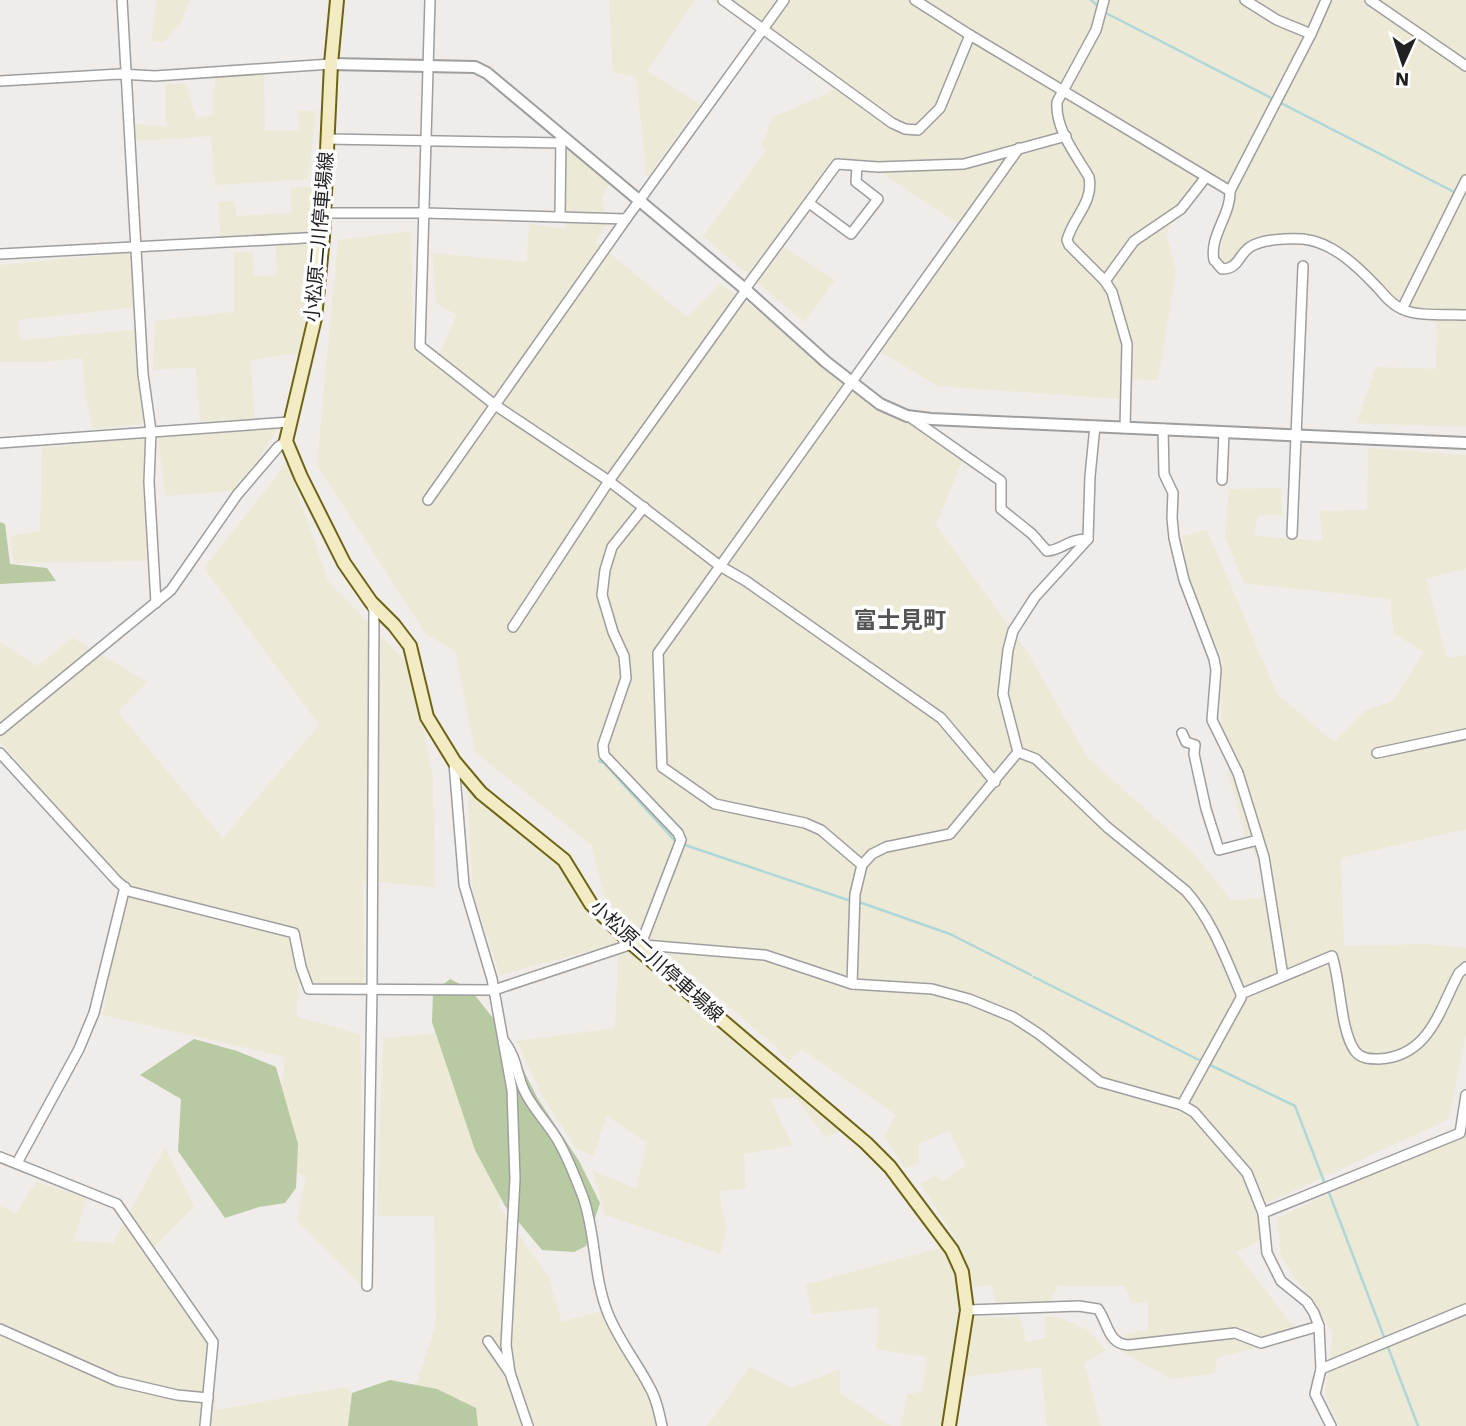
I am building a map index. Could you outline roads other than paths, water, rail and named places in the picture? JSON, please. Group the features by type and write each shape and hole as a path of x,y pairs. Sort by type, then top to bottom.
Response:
{"main road":[{"name":"小松原二川停車場線","path":"337,0 331,64 323,237 315,318 286,441 301,477 344,563 371,602 410,646 427,717 454,761 481,793 564,860 591,904 866,1143 890,1167 952,1250 962,1272 967,1310 949,1426"}],"street":[{"path":"122,0 144,373 151,431 149,482 156,603"},
{"path":"430,0 425,213 418,344 495,405 609,481 720,566 746,581 941,718 995,782"},
{"path":"723,0 892,123 918,131 940,108 970,35"},
{"path":"428,500 625,219 785,0"},
{"path":"915,0 1230,191"},
{"path":"1245,0 1284,24 1311,34"},
{"path":"1326,0 1230,191 1227,210 1214,243 1213,255 1217,265 1222,269 1230,269 1250,247 1268,241 1304,239 1334,250 1354,263 1392,303 1402,309 1411,312 1466,315"},
{"path":"1370,0 1466,66"},
{"path":"1102,7 1089,45 1062,90 1056,113 1091,186 1088,201 1068,240 1069,245 1105,281 1112,292 1127,344 1125,428"},
{"path":"0,81 127,74 155,76 331,64 475,67 488,74 561,139 745,289 852,382 880,404 907,416 1001,481 1001,509 1032,534 1047,551 1051,552 1074,539 1088,539"},
{"path":"513,627 609,481 837,164 878,167 964,164 1066,136"},
{"path":"327,139 561,139"},
{"path":"560,216 561,139"},
{"path":"862,865 821,830 805,823 715,804 662,768 658,653 1019,148"},
{"path":"809,203 851,234 878,199 856,182 857,166"},
{"path":"1105,281 1134,241 1181,209 1206,177"},
{"path":"1402,309 1466,180"},
{"path":"324,213 625,219"},
{"path":"0,254 323,237"},
{"path":"1292,534 1303,266"},
{"path":"907,416 1466,443"},
{"path":"0,443 290,422"},
{"path":"1018,752 1003,694 1007,650 1013,631 1034,597 1088,539 1095,426"},
{"path":"1163,429 1164,474 1173,493 1174,538 1184,580 1216,670 1212,720 1238,773 1264,857 1283,976"},
{"path":"1222,480 1224,432"},
{"path":"0,730 171,590 237,495 286,441"},
{"path":"637,944 681,840 678,833 604,755 603,745 626,678 624,656 613,632 602,595 606,569 612,547 644,507"},
{"path":"367,1286 372,990 374,611 371,602"},
{"path":"1182,733 1186,743 1195,745 1194,754 1206,809 1219,850 1258,840"},
{"path":"1377,753 1466,734"},
{"path":"852,984 855,894 862,865 872,854 886,847 950,834 1018,752"},
{"path":"1018,752 1036,759 1107,827 1186,891 1195,901 1221,947 1241,998 1182,1105"},
{"path":"0,753 125,887 134,893 294,933 309,989 494,990 637,944 765,955 852,984 951,992 1013,1017 1100,1082 1182,1105 1194,1112 1247,1173 1263,1213 1267,1253 1281,1281 1307,1302 1320,1326 1321,1369 1315,1394 1331,1426"},
{"path":"454,761 464,885 494,990 512,1090 515,1179 506,1345 510,1373 528,1426"},
{"path":"17,1163 79,1049 94,1013 125,887"},
{"path":"1241,994 1332,956 1338,973 1347,1033 1356,1053 1368,1059 1386,1059 1412,1049 1428,1035 1459,973 1466,967"},
{"path":"503,1040 513,1054 524,1090 569,1161 584,1200 597,1280 608,1314 649,1384 662,1426"},
{"path":"1263,1213 1460,1133 1466,1095"},
{"path":"0,1157 117,1204 214,1342 205,1426"},
{"path":"967,1310 1079,1307 1098,1309 1113,1340 1118,1344 1128,1345 1235,1333 1261,1343 1320,1326"},
{"path":"1321,1369 1466,1310"},
{"path":"0,1329 117,1381 177,1395 208,1398"},
{"path":"488,1341 510,1373"}],"waterway":[{"path":"1091,0 1099,7"},
{"path":"1104,12 1456,193"},
{"path":"599,761 604,763 675,841"},
{"path":"685,845 851,901"},
{"path":"859,902 950,934 1031,975"},
{"path":"1034,977 1203,1062"},
{"path":"1208,1064 1295,1106 1325,1184"},
{"path":"1328,1190 1418,1426"}],"district":[{"name":"富士見町","path":"900,620"}]}
